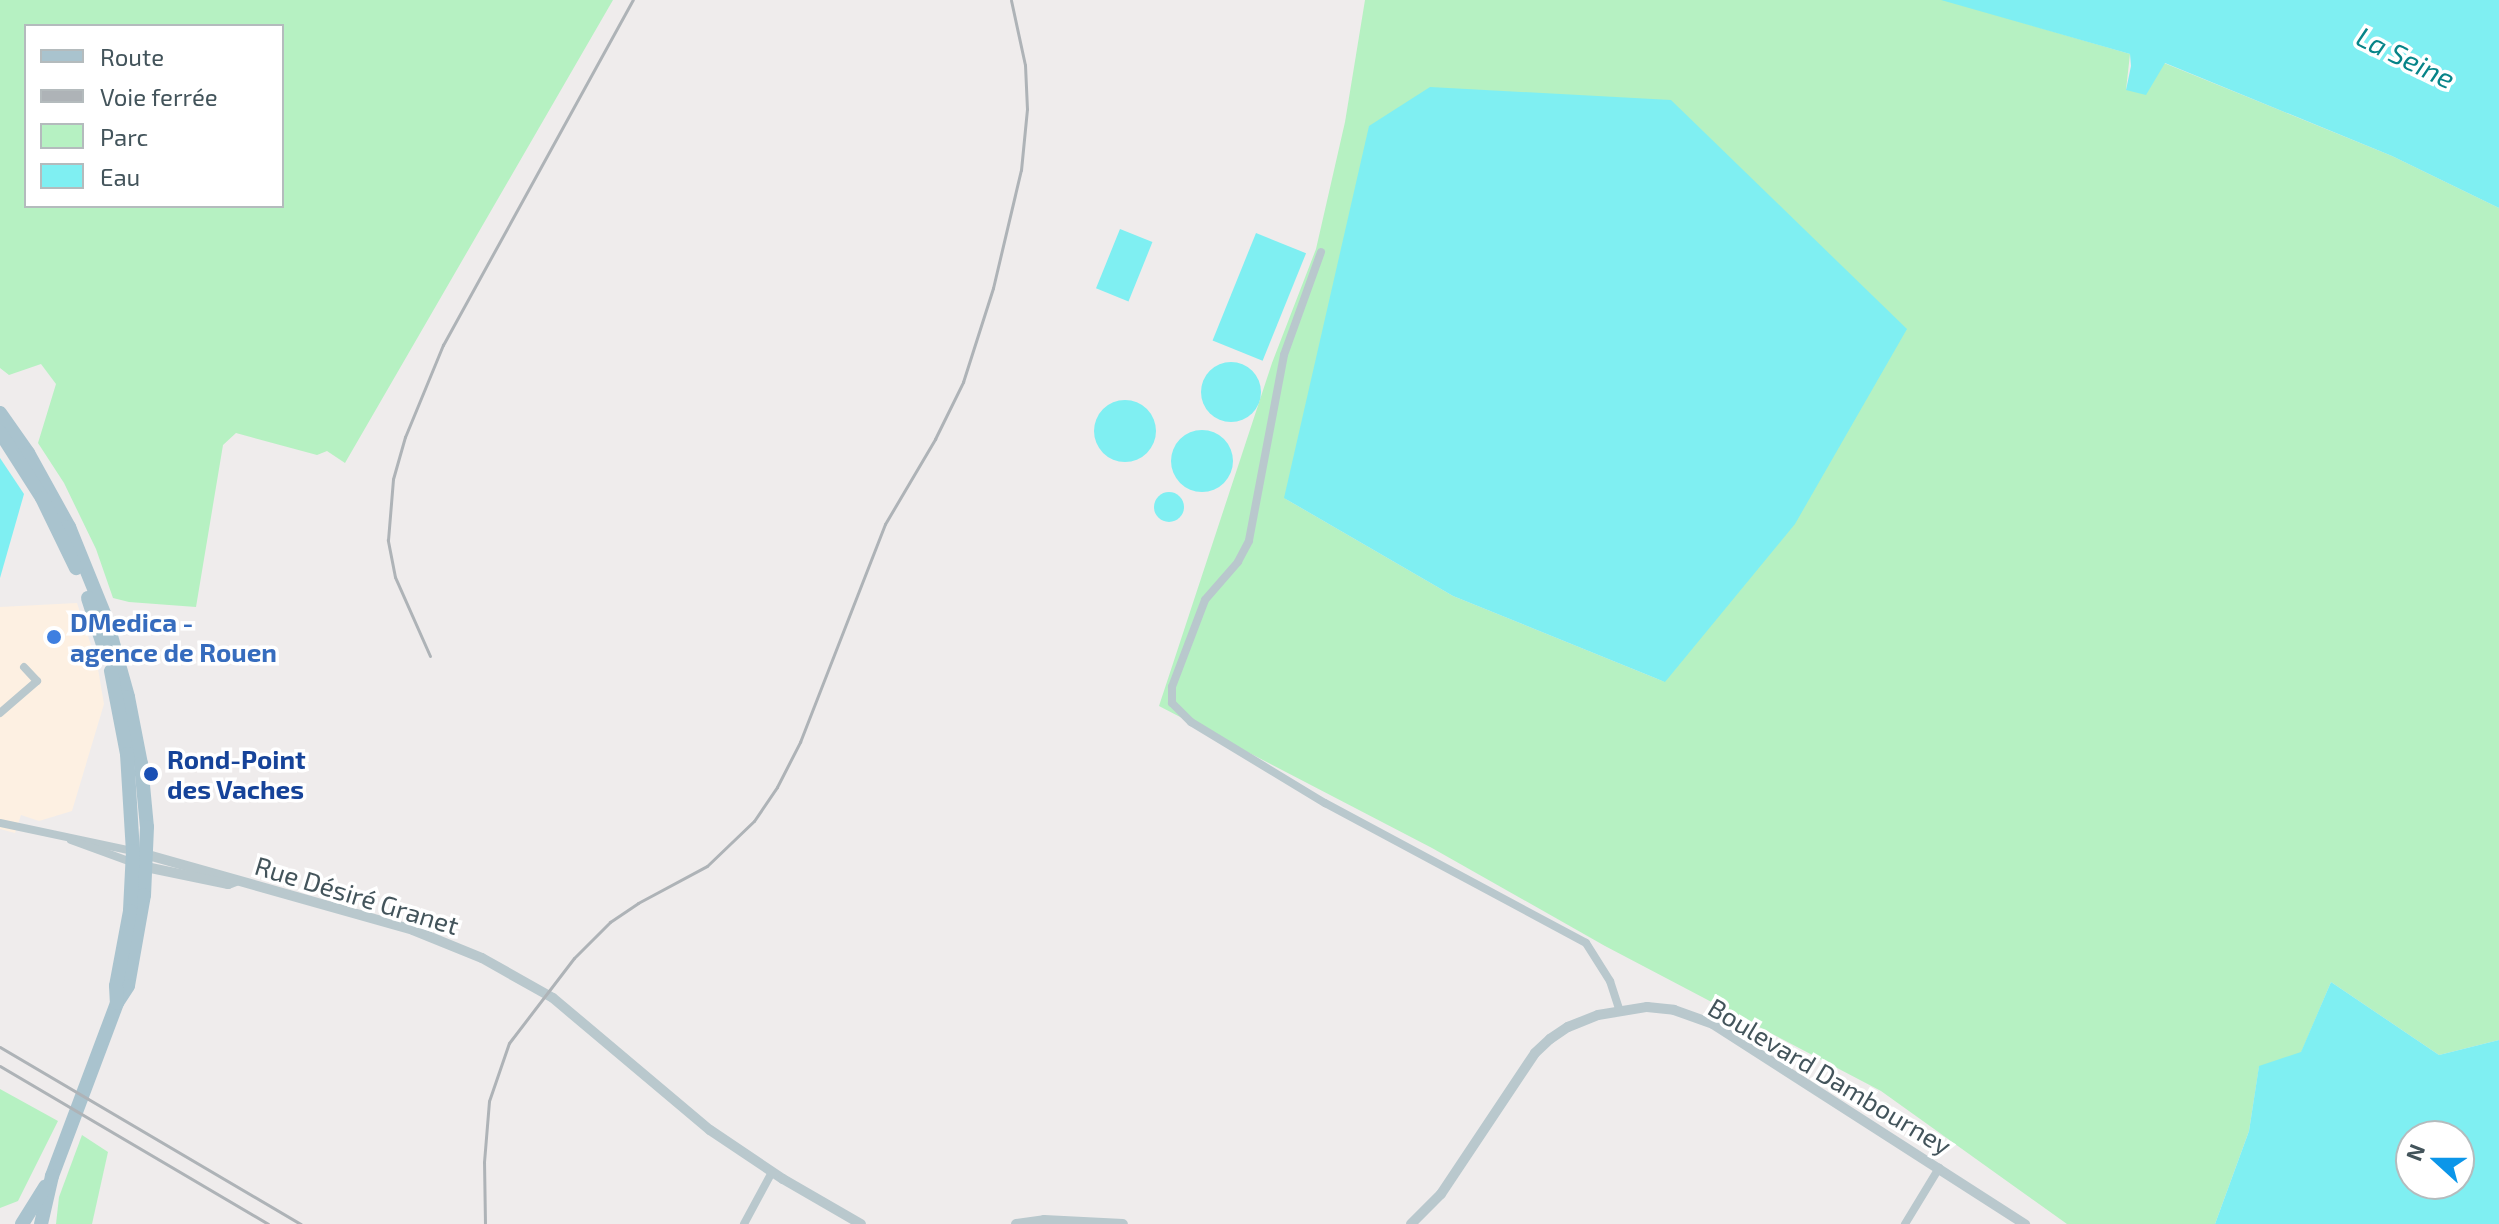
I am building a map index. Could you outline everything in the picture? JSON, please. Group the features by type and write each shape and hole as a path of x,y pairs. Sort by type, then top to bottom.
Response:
{"main road":[{"path":"0,413 28,453 69,527 106,618 128,697 141,764 140,859 116,986 117,1003 52,1176 41,1224"},
{"path":"0,432 58,528 101,637 124,728 140,859"},
{"path":"22,1224 52,1176"}],"street":[{"path":"1321,252 1284,355 1249,541 1238,562 1205,600 1172,687 1172,703 1191,722 1325,803 1586,943 1610,981 1619,1009"},
{"path":"0,713 37,681 24,667"},
{"name":"Rue Désiré Granet","path":"0,823 71,840 80,838 228,884 236,881 413,930 482,958 553,998 697,1119 772,1172"},
{"name":"Boulevard Dambourney","path":"1411,1224 1441,1194 1535,1053 1568,1027 1619,1009 1674,1010 1713,1024 2025,1224"},
{"path":"1905,1224 1939,1168"},
{"path":"744,1224 772,1172 861,1224"},
{"path":"1016,1224 1056,1220 1123,1224"}],"shaded area":[{"path":"77,603 97,663 104,704 72,811 39,821 21,815 15,833 0,829 0,607"}],"green space":[{"path":"0,0 613,0 345,463 327,451 317,455 236,433 223,445 196,607 113,598 96,549 64,483 38,443 56,384 41,364 9,375 0,368"},
{"path":"1365,0 1945,0 2130,54 2126,90 2164,63 2392,156 2499,208 2499,1040 2439,1055 2331,982 2301,1053 2259,1067 2249,1131 2215,1224 2067,1224 1881,1091 1605,946 1432,848 1159,706 1272,363 1316,249 1345,122","holes":["1284,498 1665,682 1453,596"]},
{"path":"0,1089 58,1121 18,1201 0,1208"},
{"path":"82,1135 108,1152 92,1224 56,1224 59,1197"}],"water":[{"name":"La Seine","path":"1941,0 2499,0 2499,208 2392,156 2165,63 2146,95 2126,90 2130,54"},
{"path":"1430,87 1671,100 1907,329 1795,524 1665,682 1453,596 1284,498 1369,126"},
{"path":"1120,229 1152,242 1128,301 1096,288"},
{"path":"1256,233 1306,253 1263,361 1213,341"},
{"path":"1231,362 1252,371 1261,392 1252,413 1231,422 1210,413 1201,392 1210,371"},
{"path":"1125,400 1147,409 1156,431 1147,453 1125,462 1103,453 1094,431 1103,409"},
{"path":"1202,430 1224,439 1233,461 1224,483 1202,492 1180,483 1171,461 1180,439"},
{"path":"0,458 24,494 0,578"},
{"path":"1169,492 1180,496 1184,507 1180,518 1169,522 1158,518 1154,507 1158,496"},
{"path":"2331,982 2439,1055 2499,1040 2499,1224 2215,1224 2249,1131 2259,1066 2301,1052"}],"railway":[{"path":"430,656 395,577 388,540 393,479 405,437 443,345 633,0"},
{"path":"485,1224 484,1162 489,1101 509,1043 574,958 610,922 638,903 707,866 754,821 777,787 800,742 885,524 935,439 963,382 993,288 1021,170 1027,109 1025,65 1011,0"},
{"path":"0,1047 301,1224"},
{"path":"0,1066 268,1224"}],"place":[{"name":"DMedica - agence de Rouen","path":"54,637"},
{"name":"Rond-Point des Vaches","path":"151,774"}]}
